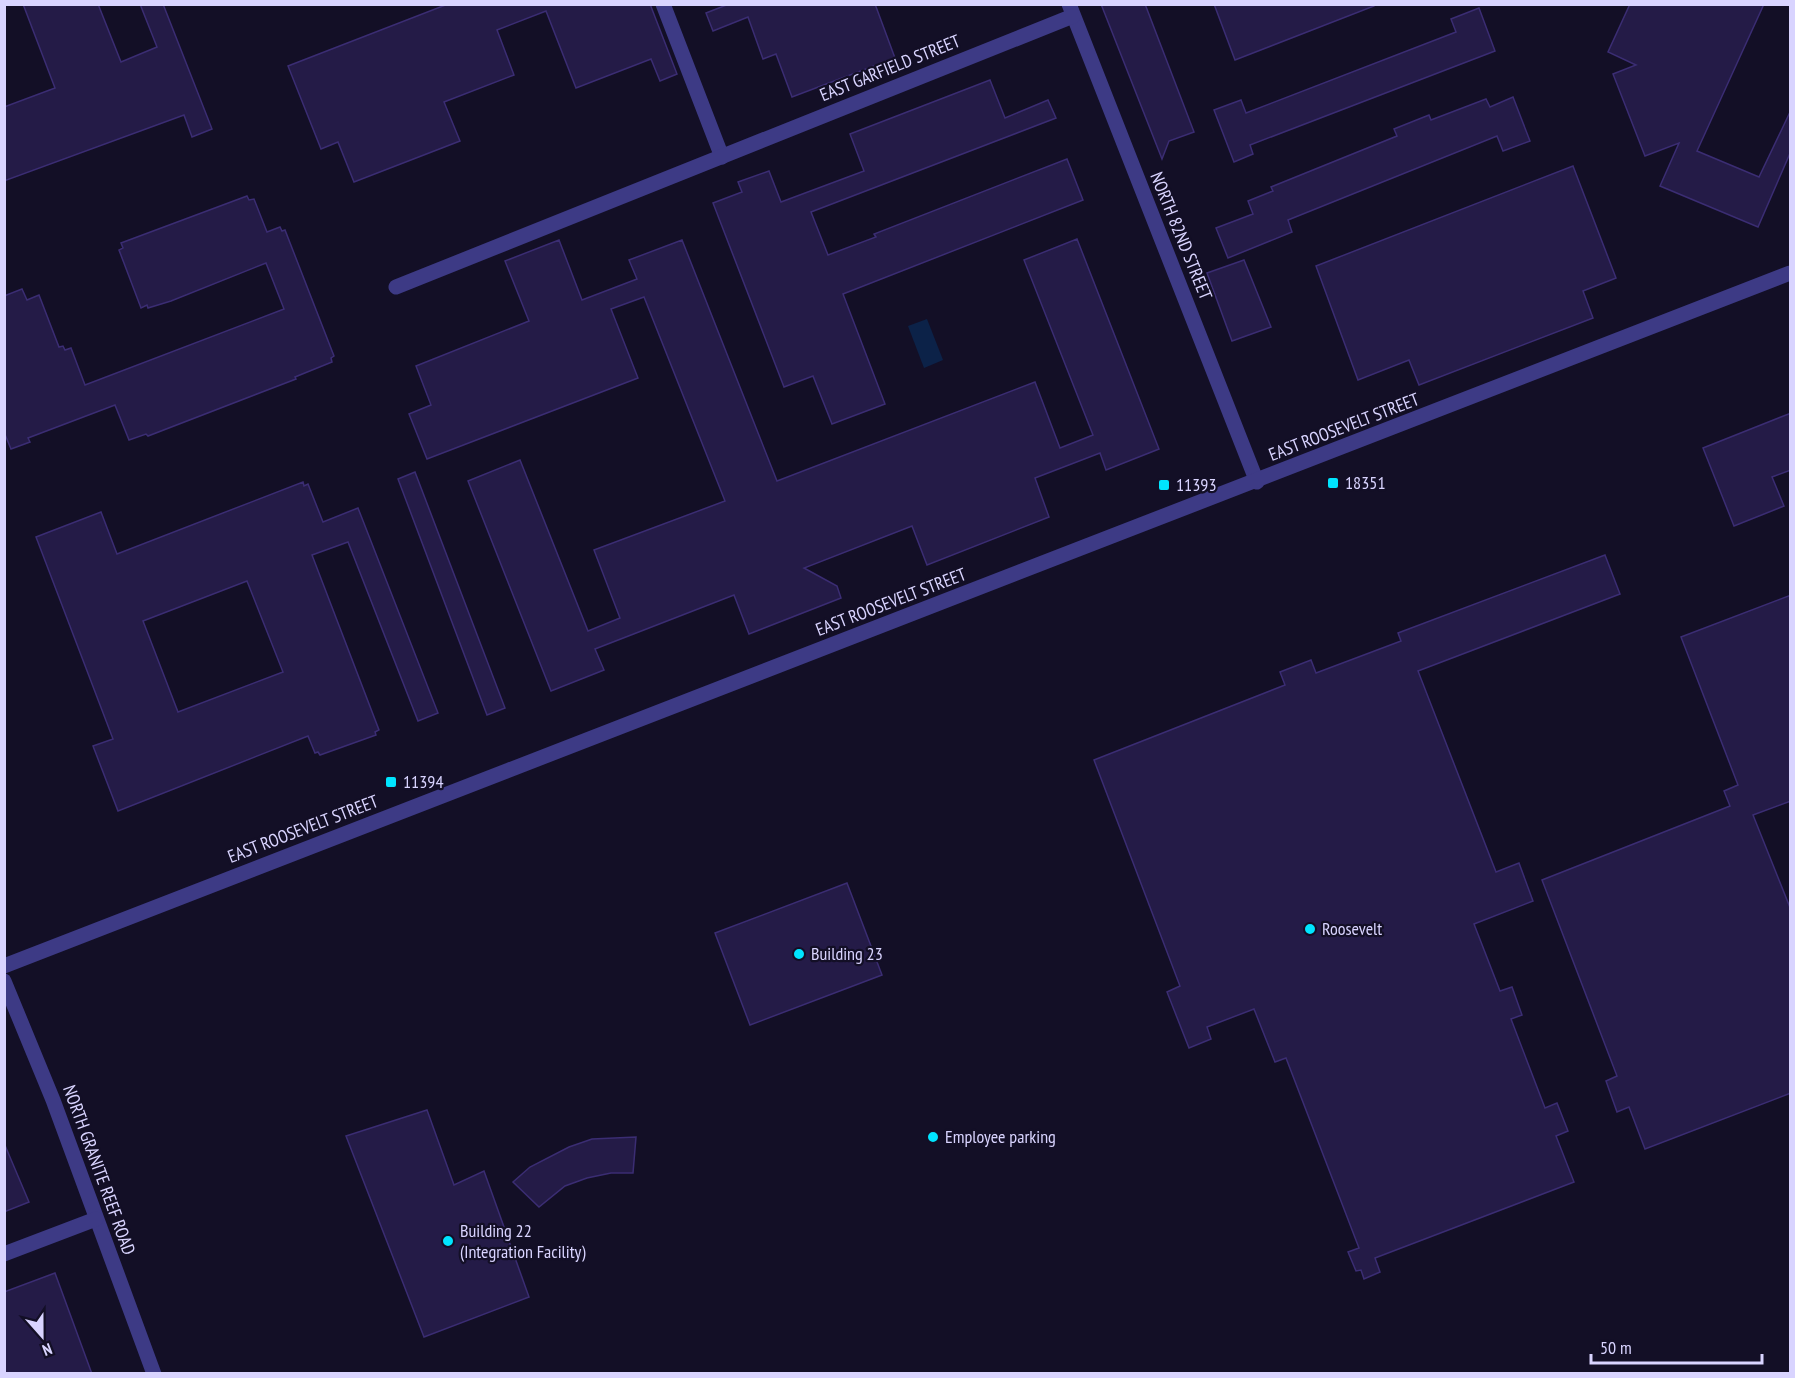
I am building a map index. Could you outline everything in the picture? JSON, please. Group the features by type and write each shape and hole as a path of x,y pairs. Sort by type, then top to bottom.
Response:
{"street":[{"path":"663,4 722,157"},
{"name":"EAST GARFIELD STREET","path":"396,287 722,157 1071,10"},
{"name":"NORTH 82ND STREET","path":"1071,10 1257,482"},
{"name":"EAST ROOSEVELT STREET","path":"4,966 1791,273"},
{"name":"NORTH GRANITE REEF ROAD","path":"4,981 53,1100 154,1374"},
{"path":"4,1254 96,1219"}],"water":[{"path":"927,319 943,360 924,368 908,326"}],"building":[{"path":"23,4 98,4 121,62 157,47 140,4 163,4 212,129 192,137 184,115 4,181 4,107 55,88"},
{"path":"448,4 650,4 677,74 660,81 651,59 576,88 546,11 497,30 514,75 444,102 460,141 354,182 338,142 321,149 288,66"},
{"path":"729,4 875,4 895,58 792,97 776,54 763,59 748,17 713,31 706,13"},
{"path":"1101,4 1145,4 1194,132 1169,141 1162,159"},
{"path":"1214,4 1374,4 1374,6 1235,60"},
{"path":"1630,4 1764,4 1697,151 1759,177 1791,110 1791,151 1758,227 1660,186 1679,143 1645,156 1613,74 1636,65 1608,52"},
{"path":"1479,8 1495,51 1250,145 1253,154 1234,162 1214,110 1241,100 1246,113 1456,32 1451,19"},
{"path":"990,80 1005,118 1048,100 1056,118 811,212 828,255 876,237 874,234 1067,159 1083,200 843,294 885,404 832,424 813,376 784,387 713,203 742,192 738,182 769,171 781,202 864,171 850,134"},
{"path":"1513,97 1530,141 1503,151 1497,136 1288,220 1292,232 1228,258 1216,228 1253,214 1248,201 1273,191 1271,187 1397,136 1394,129 1429,115 1431,120 1486,99 1490,107"},
{"path":"1573,166 1616,278 1583,291 1593,318 1419,385 1409,360 1358,380 1316,266"},
{"path":"247,196 249,200 254,199 267,232 280,227 282,231 285,230 334,356 331,358 332,362 295,377 296,379 148,436 146,434 129,440 115,405 28,438 30,442 11,449 4,432 4,296 22,289 27,300 39,295 59,347 63,346 65,350 71,348 85,385 284,309 266,263 171,301 141,308 119,250 123,248 121,243"},
{"path":"1077,239 1159,449 1106,470 1100,453 1035,478 1049,517 927,565 912,526 804,568 837,586 841,598 749,634 734,595 595,649 604,670 551,691 468,481 520,460 588,631 620,618 594,550 725,501 644,297 611,309 638,378 427,459 409,414 431,405 416,366 529,321 505,261 559,240 582,300 637,279 629,260 682,240 777,481 1035,382 1060,448 1093,435 1024,260"},
{"path":"1244,260 1271,327 1232,341 1207,273"},
{"path":"1791,413 1791,470 1772,477 1784,506 1734,526 1703,448"},
{"path":"415,472 505,708 487,715 398,479"},
{"path":"303,482 304,486 308,484 323,522 358,508 438,713 418,721 348,542 312,555 379,730 375,732 376,735 320,755 318,752 315,753 308,736 118,811 93,746 113,739 36,537 101,512 117,554","holes":["247,581 283,672 178,712 143,621"]},
{"name":"Roosevelt","path":"1605,555 1620,594 1418,671 1496,872 1519,863 1533,901 1474,924 1500,991 1512,987 1522,1015 1511,1019 1545,1108 1557,1103 1568,1131 1556,1136 1574,1182 1375,1258 1380,1272 1364,1279 1361,1270 1356,1271 1348,1252 1359,1248 1286,1058 1275,1062 1254,1009 1207,1027 1211,1039 1189,1048 1167,992 1180,986 1094,760 1285,685 1280,672 1311,660 1316,673 1401,641 1398,633"},
{"path":"1791,595 1791,801 1753,815 1791,910 1791,1093 1645,1149 1629,1107 1617,1112 1606,1081 1617,1076 1542,880 1730,806 1724,791 1738,785 1681,637"},
{"name":"Building 23","path":"847,883 882,975 750,1025 715,933"},
{"name":"Building 22 (Integration Facility)","path":"427,1110 454,1185 484,1171 529,1297 424,1337 346,1136"},
{"path":"636,1137 633,1173 611,1173 587,1178 565,1186 539,1207 513,1182 530,1167 569,1147 592,1139"},
{"path":"4,1143 29,1202 4,1212"},
{"path":"55,1273 92,1374 4,1374 4,1292"}],"place":[{"name":"18351","path":"1333,483"},
{"name":"11393","path":"1164,485"},
{"name":"11394","path":"391,782"},
{"name":"Roosevelt","path":"1310,929"},
{"name":"Building 23","path":"799,954"},
{"name":"Employee parking","path":"933,1137"},
{"name":"Building 22 (Integration Facility)","path":"448,1241"}]}
